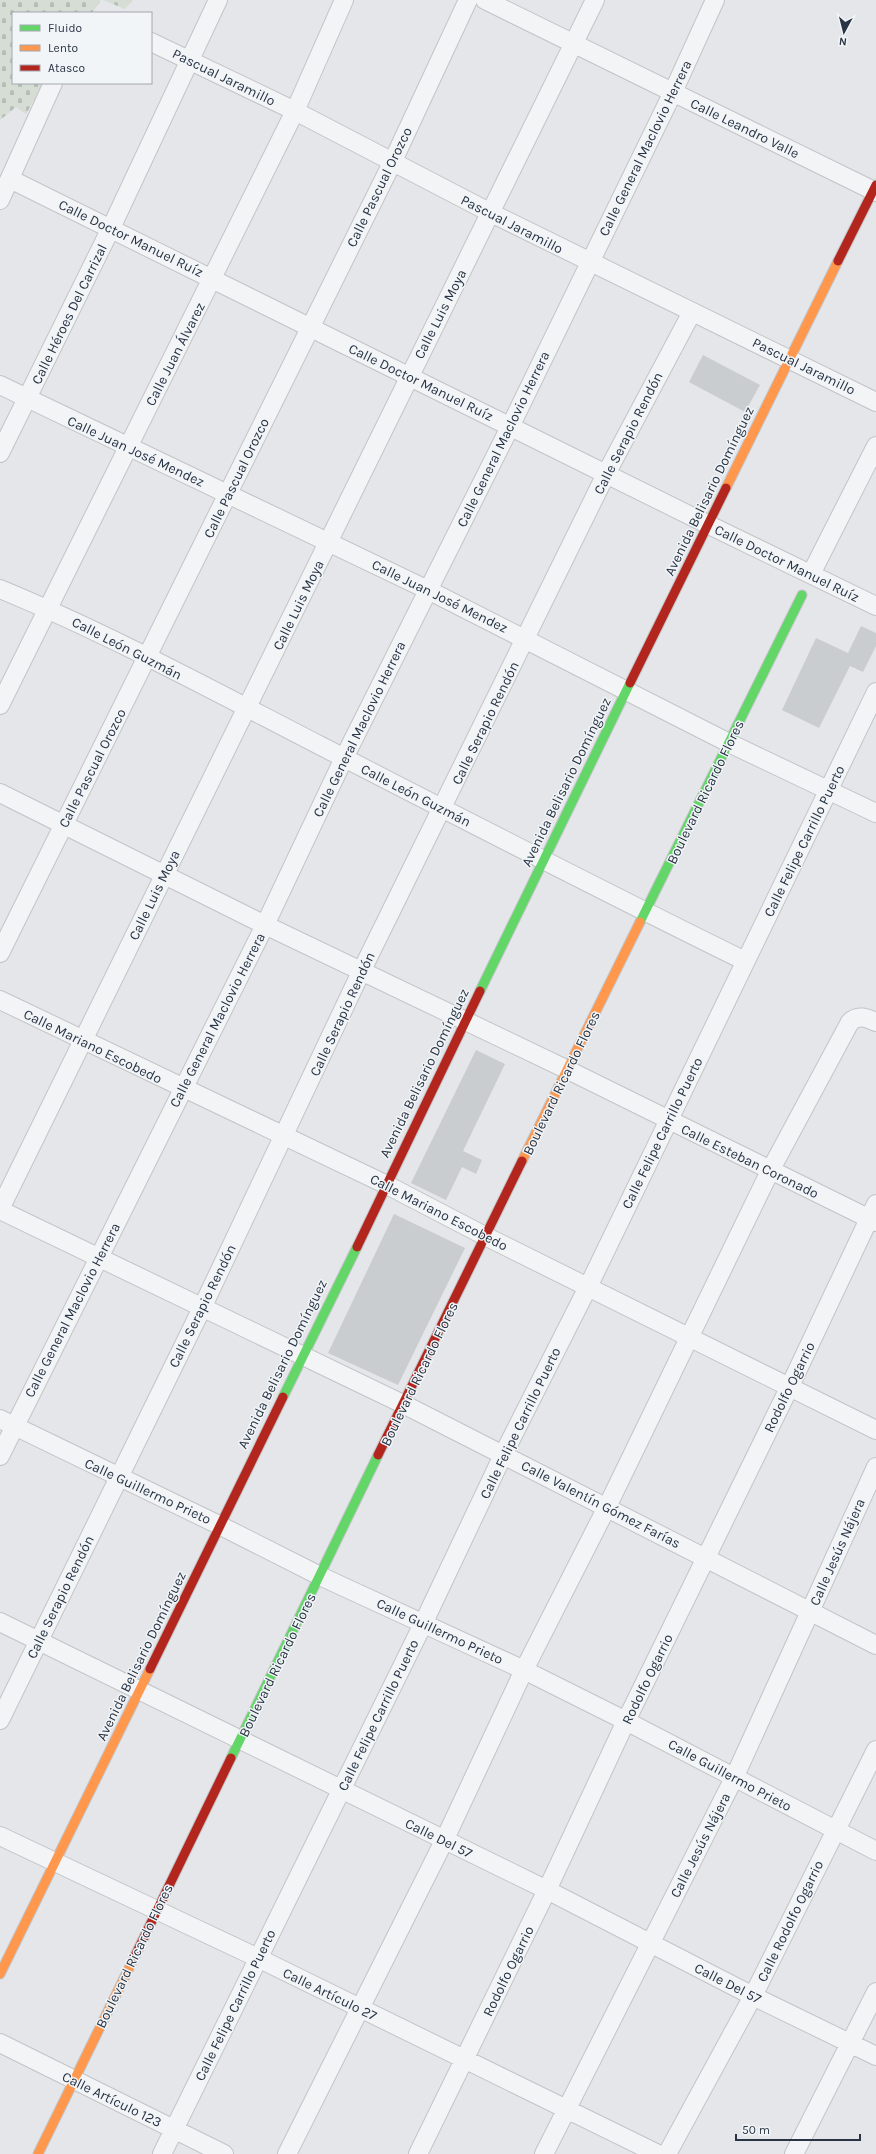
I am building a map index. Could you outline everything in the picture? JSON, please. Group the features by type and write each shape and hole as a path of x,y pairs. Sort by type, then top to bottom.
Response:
{"street":[{"name":"Calle Héroes Del Carrizal","path":"0,453 111,228 218,0"},
{"name":"Calle Juan Álvarez","path":"0,705 213,279 295,111 344,0"},
{"name":"Calle Pascual Orozco","path":"0,953 63,824 148,658 309,327 392,163 468,0"},
{"name":"Calle Leandro Valle","path":"485,0 574,45 875,189"},
{"name":"Calle Luis Moya","path":"0,1210 329,541 408,376 491,213 595,0"},
{"name":"Calle General Maclovio Herrera","path":"0,1456 7,1422 99,1258 265,925 344,758 510,427 673,92 715,0"},
{"name":"Pascual Jaramillo","path":"152,42 295,111 392,163 491,213 876,402"},
{"path":"0,200 53,84"},
{"name":"Calle Doctor Manuel Ruíz","path":"10,178 510,427 876,606"},
{"name":"Avenida Belisario Domínguez","path":"0,1974 140,1690 707,524 875,189"},
{"name":"Calle Serapio Rendón","path":"0,1720 202,1308 361,972 606,474 692,312"},
{"name":"Calle Juan José Mendez","path":"0,386 128,448 329,541 526,638 729,743 876,813"},
{"path":"811,574 876,446"},
{"name":"Calle León Guzmán","path":"0,589 48,609 148,658 542,861 745,961"},
{"name":"Boulevard Ricardo Flores","path":"38,2154 156,1909 405,1405 485,1236 802,595"},
{"name":"Calle Felipe Carrillo Puerto","path":"162,2154 342,1790 504,1455 588,1287 876,692"},
{"name":"Calle Esteban Coronado","path":"0,793 265,925 464,1022 568,1070 770,1171 874,1215"},
{"name":"Calle Mariano Escobedo","path":"0,1000 386,1185 485,1236 876,1430"},
{"path":"287,2154 444,1841 524,1670 607,1506 688,1336 770,1171 850,1022 862,1017 876,1022"},
{"name":"Calle Valentín Gómez Farías","path":"0,1210 405,1405 607,1506 876,1645"},
{"name":"Rodolfo Ogarrio","path":"418,2154 547,1890 705,1556 874,1215"},
{"name":"Calle Guillermo Prieto","path":"7,1422 119,1478 220,1525 320,1576 524,1670 626,1721 876,1851"},
{"name":"Calle Jesús Nájera","path":"544,2154 734,1778 876,1467"},
{"name":"Calle Del 57","path":"0,1622 444,1841 547,1890 754,1996 876,2056"},
{"name":"Calle Rodolfo Ogarrio","path":"668,2154 754,1996 876,1750"},
{"name":"Calle Artículo 27","path":"0,1836 258,1958 658,2154"},
{"path":"794,2154 876,1992"},
{"name":"Calle Artículo 123","path":"0,2043 224,2154"}],"green space":[{"path":"0,0 101,0 93,12 12,12 12,84 43,84 26,114 16,107 0,120"},
{"path":"103,0 133,0 125,9"}],"building":[{"path":"703,355 760,385 745,412 689,382"},
{"path":"861,626 876,633 876,646 863,672 850,666 819,728 782,710 816,638 848,653"},
{"path":"476,1050 505,1064 463,1151 482,1160 476,1174 462,1167 446,1200 411,1183"},
{"path":"394,1214 465,1248 398,1385 328,1353"}],"traffic: fast":[{"path":"640,922 802,595"},
{"path":"480,991 630,683"},
{"path":"283,1397 357,1247"},
{"path":"231,1758 378,1455"}],"traffic: slow":[{"path":"726,488 838,261"},
{"path":"522,1161 640,922"},
{"path":"0,1974 150,1669"},
{"path":"38,2154 133,1960"}],"traffic: jam":[{"path":"838,261 876,185"},
{"path":"630,683 726,488"},
{"path":"357,1247 480,991"},
{"path":"378,1455 522,1161"},
{"path":"150,1669 283,1397"},
{"path":"133,1960 231,1758"}]}
